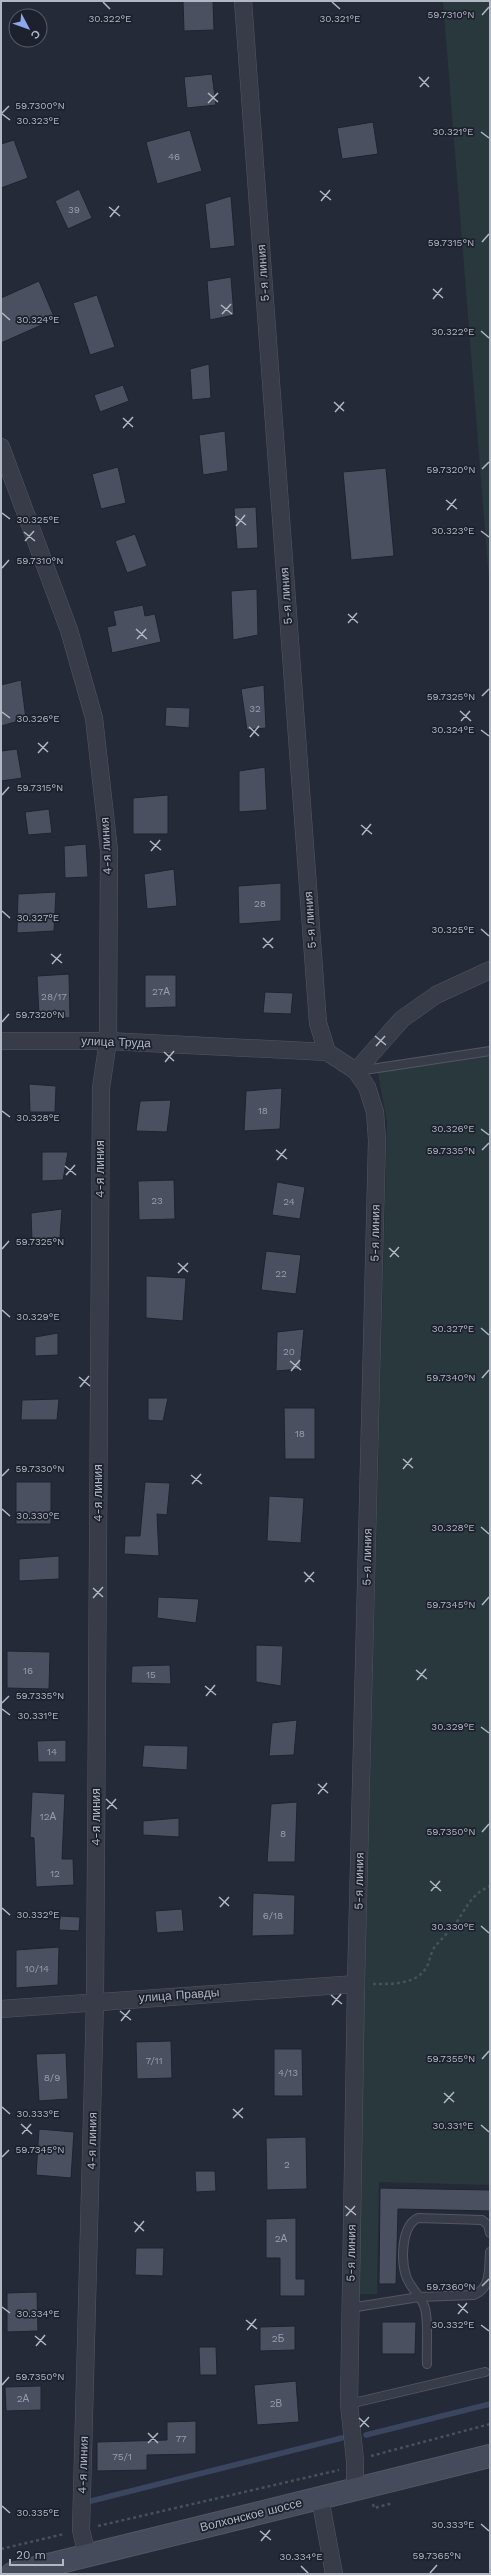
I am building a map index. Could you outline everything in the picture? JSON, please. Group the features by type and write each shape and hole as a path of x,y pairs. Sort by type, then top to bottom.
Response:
{"main road":[{"name":"Волхонское шоссе","path":"12,2574 490,2456"}],"street":[{"name":"5-я линия","path":"242,1 318,1023 327,1052 356,1071 367,1088 375,1112 378,1140 356,1984 350,2308 349,2404 355,2460 355,2490"},
{"name":"4-я линия","path":"1,447 69,630 94,718 109,850 108,1041 101,1088 95,2001 81,2530 87,2555"},
{"path":"356,1071 402,1019 436,994 490,970"},
{"name":"улица Труда","path":"1,1040 108,1041 327,1052"},
{"name":"улица Правды","path":"1,2009 95,2001 356,1984"},
{"path":"320,2498 334,2574"}],"lane":[{"path":"356,1071 490,1051"},
{"path":"427,2364 425,2308 406,2276 404,2240 411,2221 418,2218 482,2220 488,2225 490,2233"},
{"path":"350,2308 419,2297 474,2295 480,2292 489,2281 490,2252"},
{"path":"349,2404 485,2372"}],"path":[{"path":"356,1984 394,1984 413,1979 426,1970 432,1950 453,1927 469,1901 476,1893 490,1886"},
{"path":"355,2460 490,2424"}],"shaded area":[{"path":"443,1 490,1 490,593"},
{"path":"490,1053 490,2185 379,2182 377,2294 357,2294 387,1122 376,1063"}],"building":[{"path":"183,1 213,1 214,30 184,31"},
{"path":"212,74 216,105 187,108 184,77"},
{"path":"373,122 378,154 342,159 337,128"},
{"path":"190,130 202,171 157,184 146,142"},
{"path":"14,140 28,178 1,188 1,144"},
{"path":"79,189 92,218 68,229 55,201"},
{"path":"231,196 235,246 210,249 205,204"},
{"path":"231,277 234,315 210,320 207,281"},
{"path":"39,281 55,319 1,343 1,298"},
{"path":"97,295 115,347 90,355 73,303"},
{"path":"209,364 211,398 192,400 190,369"},
{"path":"123,385 129,401 100,412 94,395"},
{"path":"225,431 228,471 203,475 199,435"},
{"path":"118,467 126,503 101,509 92,474"},
{"path":"386,468 394,556 351,560 343,472"},
{"path":"256,507 258,548 237,549 234,508"},
{"path":"135,534 147,566 127,573 115,541"},
{"path":"257,589 258,635 233,640 231,591"},
{"path":"143,605 145,616 155,614 161,642 112,653 107,627 116,625 113,611"},
{"path":"21,680 26,719 1,726 1,685"},
{"path":"264,685 266,728 247,730 241,689"},
{"path":"166,707 190,708 189,728 165,726"},
{"path":"17,749 22,778 1,781 1,751"},
{"path":"265,767 267,810 239,812 239,771"},
{"path":"168,795 168,834 133,834 133,798"},
{"path":"49,809 52,833 28,835 25,812"},
{"path":"86,844 88,877 65,878 64,846"},
{"path":"174,869 177,906 147,909 144,874"},
{"path":"281,883 281,921 239,924 238,886"},
{"path":"56,892 54,931 17,933 18,894"},
{"path":"69,974 70,1018 39,1016 37,976"},
{"path":"145,975 176,975 176,1007 145,1008"},
{"path":"265,992 293,993 291,1014 263,1013"},
{"path":"29,1084 56,1086 55,1112 30,1112"},
{"path":"282,1088 280,1129 244,1131 246,1091"},
{"path":"171,1100 167,1132 136,1131 140,1101"},
{"path":"42,1152 68,1152 63,1180 42,1181"},
{"path":"174,1180 175,1219 139,1220 138,1181"},
{"path":"277,1182 305,1187 300,1219 272,1215"},
{"path":"62,1209 60,1238 32,1240 31,1213"},
{"path":"266,1251 301,1255 296,1294 261,1290"},
{"path":"146,1276 186,1278 183,1321 146,1318"},
{"path":"304,1329 300,1369 276,1371 277,1332"},
{"path":"58,1333 58,1355 35,1356 35,1337"},
{"path":"148,1398 168,1398 163,1421 148,1420"},
{"path":"59,1399 57,1420 21,1420 22,1400"},
{"path":"284,1408 315,1408 315,1459 285,1459"},
{"path":"16,1482 51,1482 51,1524 16,1524"},
{"path":"145,1482 170,1483 167,1515 157,1514 159,1556 124,1554 125,1536 140,1536"},
{"path":"269,1496 304,1498 301,1543 267,1541"},
{"path":"59,1556 59,1579 19,1581 19,1559"},
{"path":"158,1597 199,1599 196,1623 157,1618"},
{"path":"256,1645 283,1646 281,1686 256,1682"},
{"path":"7,1651 50,1652 49,1689 7,1688"},
{"path":"170,1665 171,1684 131,1683 132,1666"},
{"path":"297,1720 294,1755 269,1756 272,1723"},
{"path":"66,1740 66,1762 38,1762 37,1741"},
{"path":"144,1745 188,1746 187,1770 142,1767"},
{"path":"32,1792 65,1794 62,1859 73,1859 74,1885 36,1887 34,1838 30,1837"},
{"path":"297,1802 295,1862 267,1862 271,1804"},
{"path":"179,1818 179,1837 143,1835 143,1821"},
{"path":"253,1893 295,1895 294,1935 252,1936"},
{"path":"182,1909 184,1931 157,1933 155,1911"},
{"path":"60,1916 80,1917 79,1931 59,1930"},
{"path":"59,1947 58,1985 16,1988 16,1950"},
{"path":"171,2041 172,2078 137,2079 136,2042"},
{"path":"274,2049 302,2049 303,2096 274,2096"},
{"path":"66,2053 68,2099 39,2101 36,2054"},
{"path":"39,2129 74,2132 71,2178 36,2175"},
{"path":"306,2137 307,2189 267,2190 266,2138"},
{"path":"195,2171 215,2171 216,2191 196,2192"},
{"path":"380,2188 490,2190 490,2211 398,2209 396,2284 379,2284"},
{"path":"296,2218 296,2279 305,2279 305,2296 280,2296 280,2258 266,2258 266,2219"},
{"path":"136,2248 164,2248 163,2276 135,2275"},
{"path":"37,2292 38,2331 7,2332 7,2293"},
{"path":"382,2322 416,2322 415,2354 382,2354"},
{"path":"295,2326 295,2350 260,2351 260,2327"},
{"path":"199,2347 216,2347 217,2375 200,2375"},
{"path":"296,2381 299,2422 257,2425 254,2385"},
{"path":"41,2386 41,2410 6,2411 5,2387"},
{"path":"196,2421 196,2454 147,2455 147,2470 97,2471 97,2442 167,2440 167,2422"}],"waterway":[{"path":"366,2435 490,2404"},
{"path":"91,2501 342,2438"}]}
